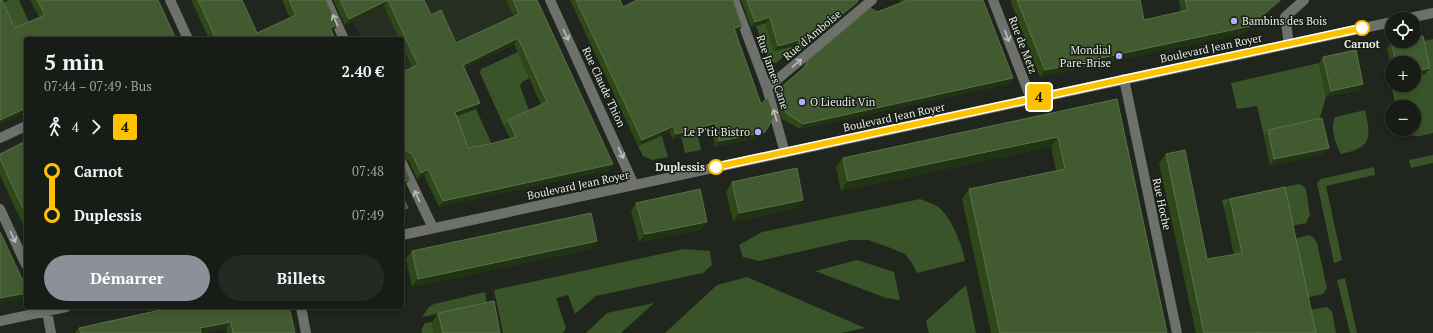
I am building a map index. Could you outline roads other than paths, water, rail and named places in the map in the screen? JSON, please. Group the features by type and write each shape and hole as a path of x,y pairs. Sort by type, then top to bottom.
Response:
{"street":[{"path":"170,0 187,37"},
{"path":"326,0 343,37"},
{"name":"Rue Claude Thion","path":"550,0 634,185"},
{"name":"Rue James Cane","path":"734,0 767,88 785,153"},
{"name":"Rue d'Amboise","path":"767,88 872,0"},
{"name":"Rue de Metz","path":"993,0 1031,99"},
{"path":"1289,44 1285,17 1304,0"},
{"path":"1421,16 1433,13"},
{"name":"Boulevard Jean Royer","path":"404,235 1385,23"},
{"name":"Rue Hoche","path":"1124,79 1178,333"},
{"path":"0,138 24,127"},
{"path":"404,167 433,228"},
{"path":"0,209 24,261"},
{"path":"0,321 46,309 51,333"},
{"path":"301,309 306,333"}],"place":[{"name":"Bambins des Bois","path":"1234,21"},
{"name":"Carnot","path":"1362,28"},
{"name":"Mondial Pare-Brise","path":"1119,56"},
{"name":"O Lieudit Vin","path":"802,102"},
{"name":"Le P'tit Bistro","path":"758,132"},
{"name":"Duplessis","path":"716,167"}]}
